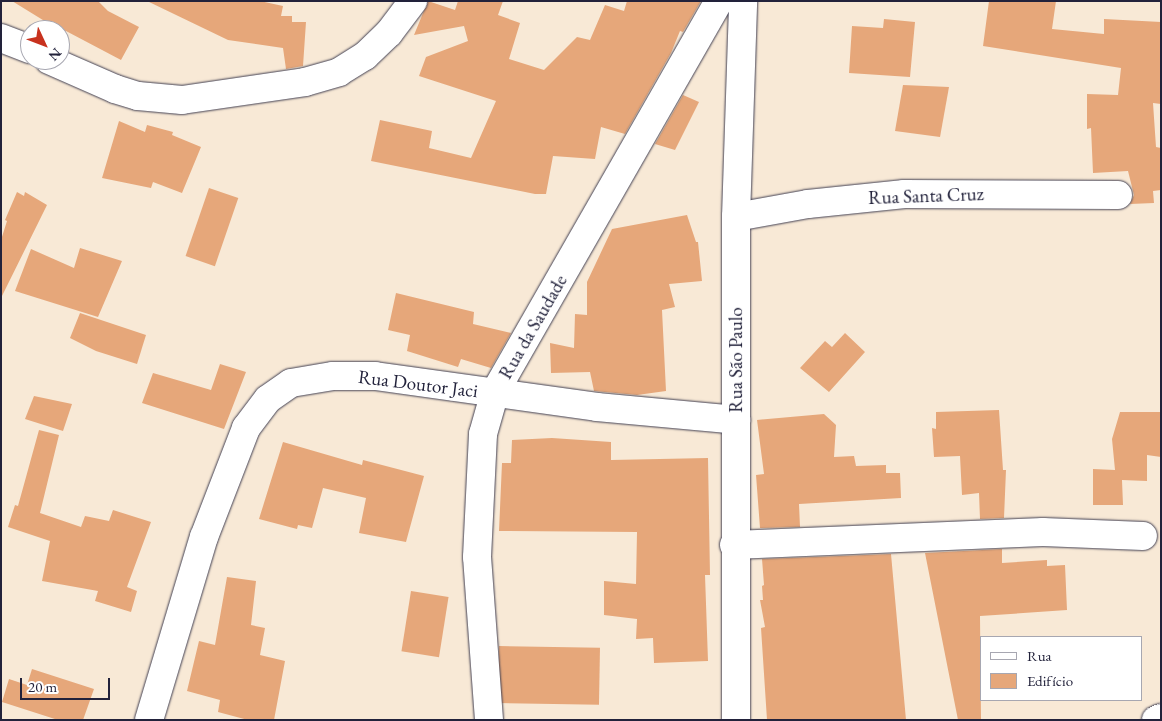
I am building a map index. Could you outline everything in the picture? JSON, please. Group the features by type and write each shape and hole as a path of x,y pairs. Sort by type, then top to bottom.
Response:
{"street":[{"path":"70,70 115,90 138,96 182,100 305,82 339,72 365,56 389,33 413,1"},
{"name":"Rua da Saudade","path":"489,720 477,557 483,434 495,392 718,1"},
{"name":"Rua São Paulo","path":"736,720 738,621 734,545 736,217 743,1"},
{"path":"1,38 20,45"},
{"name":"Rua Santa Cruz","path":"736,217 808,204 904,194 1118,195"},
{"name":"Rua Doutor Jaci","path":"149,720 226,476 246,428 268,399 291,383 333,376 375,376 597,407 736,420"},
{"path":"734,545 1043,532 1143,536"},
{"path":"1156,720 1161,718"}],"building":[{"path":"12,1 98,1 108,11 139,27 121,60 70,33 70,20 43,20"},
{"path":"147,1 260,1 283,6 281,16 292,16 292,22 306,22 303,66 286,69 283,48 228,40"},
{"path":"428,1 455,10 458,1 503,1 498,15 520,23 509,59 544,70 577,37 590,40 605,5 624,11 627,1 701,1 683,32 680,31 671,53 625,134 601,127 595,159 553,156 546,194 535,194 371,161 380,120 432,131 429,148 471,158 496,101 419,76 426,57 468,41 464,26 414,35"},
{"path":"989,1 1056,1 1052,29 1104,34 1104,19 1161,22 1161,104 1153,103 1156,147 1161,148 1161,190 1153,191 1154,203 1130,204 1134,195 1128,171 1093,173 1091,128 1087,129 1087,94 1118,95 1121,68 983,46"},
{"path":"884,19 915,22 910,77 849,73 852,26 883,28"},
{"path":"903,85 949,87 940,137 895,131"},
{"path":"683,95 699,102 675,150 655,144"},
{"path":"119,121 145,132 147,125 173,132 172,135 201,147 182,193 153,182 151,188 102,178"},
{"path":"209,188 238,198 215,266 186,256"},
{"path":"17,192 24,196 25,192 47,205 1,298 1,240 7,221 5,220"},
{"path":"687,215 696,242 698,242 702,281 669,284 675,307 662,310 666,391 637,395 594,391 590,372 551,373 550,343 574,348 575,314 587,315 587,282 612,229"},
{"path":"80,248 122,261 98,317 15,291 31,249 74,268"},
{"path":"396,293 474,312 473,324 511,333 491,368 461,359 458,367 407,351 410,335 388,330"},
{"path":"80,313 146,335 137,364 96,351 70,338"},
{"path":"845,333 865,352 829,392 800,368 825,341 832,347"},
{"path":"220,364 246,372 224,429 142,403 153,373 211,390"},
{"path":"34,396 72,404 63,431 25,419"},
{"path":"999,410 1003,470 1006,470 1004,518 980,519 979,493 962,495 960,456 934,457 932,428 936,429 936,412"},
{"path":"1120,412 1161,412 1161,457 1147,455 1147,481 1122,480 1123,505 1093,505 1093,469 1115,470 1112,439"},
{"path":"824,414 836,425 834,457 854,456 856,466 886,465 886,473 900,473 901,498 799,504 800,527 760,528 756,475 764,474 757,420"},
{"path":"39,430 59,435 40,513 81,527 85,516 109,521 113,510 151,522 127,587 137,591 131,612 95,601 98,591 42,581 50,541 8,527 15,505 18,506"},
{"path":"552,438 611,442 611,460 708,458 710,575 705,575 708,661 654,663 653,638 636,639 637,619 604,615 604,581 636,584 637,532 499,531 502,463 511,463 512,440"},
{"path":"283,442 362,465 363,460 424,476 406,542 359,533 366,498 323,488 312,528 298,525 297,529 259,519"},
{"path":"1002,549 1002,563 1047,560 1047,566 1065,565 1067,610 980,616 981,720 958,720 925,553"},
{"path":"891,554 906,720 767,720 761,628 765,627 760,600 763,600 762,586 764,585 762,559"},
{"path":"227,577 256,581 251,625 265,628 260,655 285,661 274,720 248,720 218,712 220,700 187,691 199,641 215,645"},
{"path":"411,591 449,597 439,657 401,651"},
{"path":"499,646 600,648 599,705 498,703"},
{"path":"32,669 94,689 83,720 58,720 2,702 9,679 27,685"}]}
